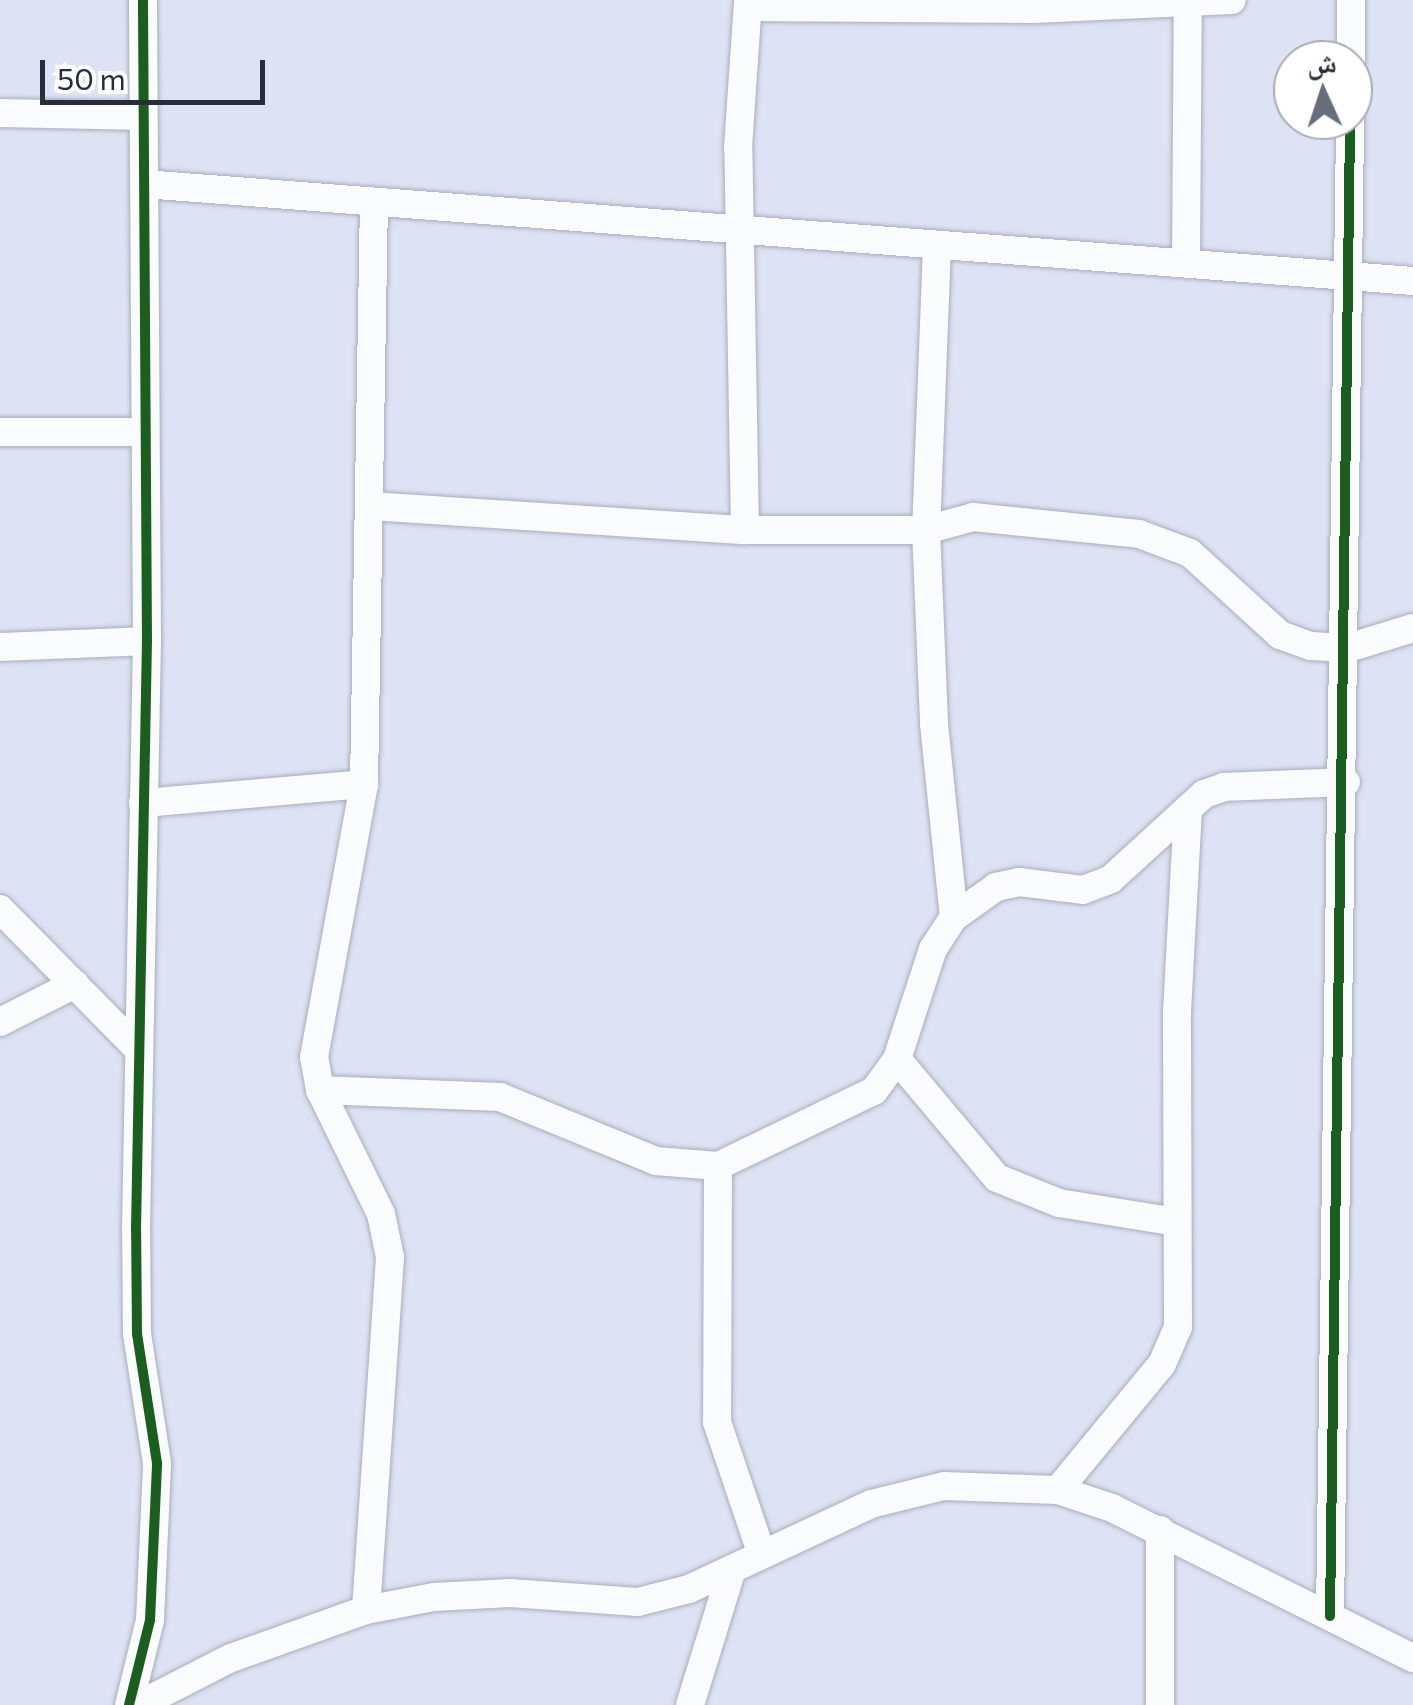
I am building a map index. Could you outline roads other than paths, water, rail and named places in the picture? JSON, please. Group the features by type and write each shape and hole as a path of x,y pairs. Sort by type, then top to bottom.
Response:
{"street":[{"path":"129,1705 150,1620 156,1463 137,1334 134,1045 147,641 143,0"},
{"path":"745,530 739,232 748,4 1232,0"},
{"path":"1351,0 1351,40"},
{"path":"1186,261 1188,2"},
{"path":"0,112 143,116"},
{"path":"1330,1616 1348,648 1350,140"},
{"path":"144,184 1413,281"},
{"path":"366,1610 390,1257 381,1214 320,1090 317,1024 364,784 374,202"},
{"path":"937,246 926,530 934,724 954,917"},
{"path":"0,432 144,432"},
{"path":"370,506 745,530 926,530 973,517 1167,541 1190,553 1280,636 1310,646 1348,648 1413,628"},
{"path":"0,647 147,641"},
{"path":"320,1090 500,1097 656,1161 718,1166 874,1091 897,1059 923,970 954,917 1007,883 1083,890 1111,879 1188,808 1224,787 1346,782"},
{"path":"142,803 364,784"},
{"path":"1058,1490 1174,1344 1177,1012 1188,808"},
{"path":"0,909 134,1045"},
{"path":"0,1022 75,984"},
{"path":"897,1059 997,1178 1059,1203 1176,1222"},
{"path":"718,1166 713,1258 717,1422 761,1552"},
{"path":"139,1705 231,1658 366,1610 434,1596 510,1593 638,1602 732,1570 761,1552 871,1504 944,1486 1058,1490 1160,1530 1413,1658"},
{"path":"1160,1530 1160,1705"},
{"path":"690,1705 732,1570"}]}
